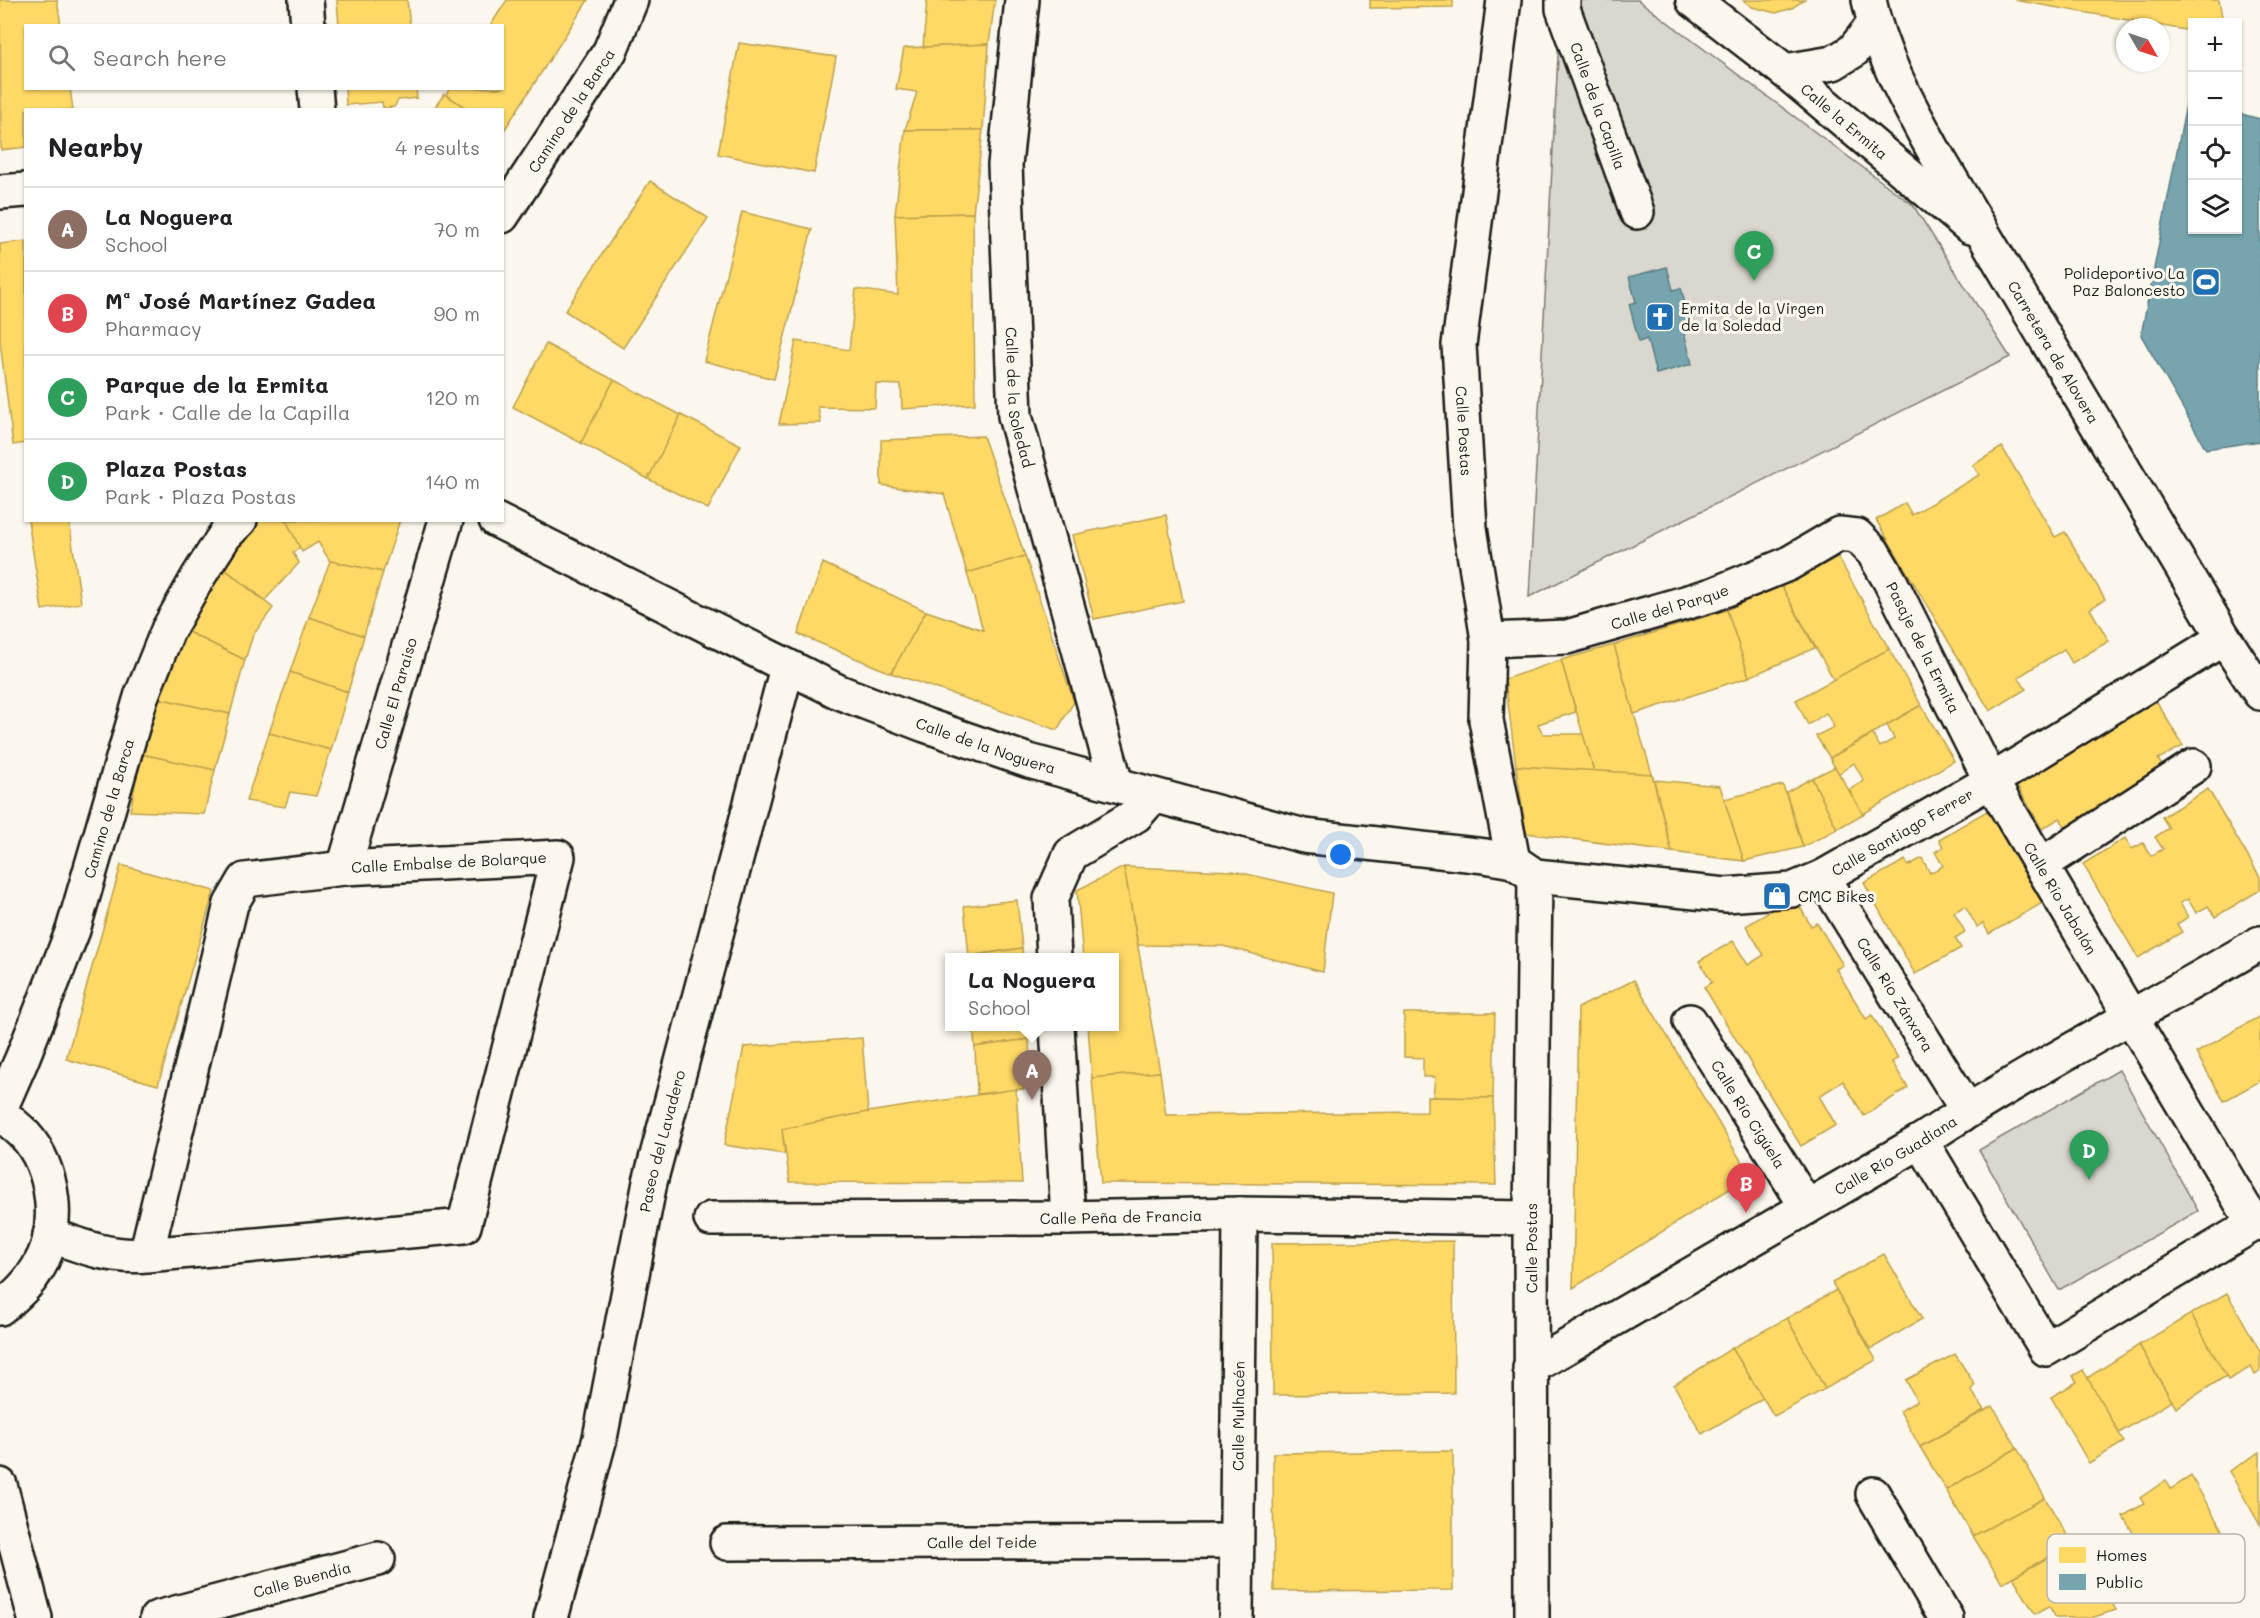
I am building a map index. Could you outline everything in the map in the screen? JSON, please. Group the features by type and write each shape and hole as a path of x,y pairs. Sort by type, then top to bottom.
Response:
{"street":[{"path":"306,0 308,24"},
{"name":"Camino de la Barca","path":"504,213 610,51 631,0"},
{"name":"Calle de la Soledad","path":"1022,0 1005,165 1015,416 1116,784"},
{"name":"Calle Postas","path":"1504,0 1459,345 1470,528 1488,640 1486,720 1524,868 1531,1218 1532,1618"},
{"name":"Calle de la Capilla","path":"1563,0 1563,9 1637,212"},
{"name":"Calle la Ermita","path":"1693,0 1785,70 1992,245"},
{"path":"1785,70 1833,63 1853,51 1871,12"},
{"name":"Carretera de Alovera","path":"1871,12 1899,85 1934,151 2224,638 2260,693"},
{"path":"315,90 317,108"},
{"path":"0,192 24,190"},
{"name":"Camino de la Barca","path":"0,1111 73,930 141,697 168,630 225,535 238,522"},
{"name":"Calle El Paraiso","path":"344,868 445,522"},
{"name":"Calle de la Noguera","path":"500,522 787,668 839,692 925,725 1029,760 1304,836 1524,868"},
{"name":"Calle del Parque","path":"1488,640 1567,637 1712,595 1788,564 1839,534"},
{"name":"Pasaje de la Ermita","path":"1839,534 1857,536 1873,552 1890,580 1991,781"},
{"name":"Calle Santiago Ferrer","path":"1524,868 1726,895 1792,890 1824,877 1991,781 2224,638"},
{"name":"Paseo del Lavadero","path":"551,1618 600,1438 650,1182 787,668"},
{"path":"2041,865 2194,766"},
{"name":"Calle Río Jabalón","path":"1921,1141 2046,1349 2254,1224 1991,781"},
{"path":"1054,953 1051,899 1071,854 1136,815 1154,796"},
{"name":"Calle Embalse de Bolarque","path":"50,1235 97,1252 128,1256 146,1255 464,1226 558,857 344,868 244,880 231,904 146,1255"},
{"name":"Calle Río Zánxara","path":"1824,877 1967,1110"},
{"name":"Calle Río Guadiana","path":"1530,1368 1921,1141 1967,1110 2130,1015 2260,943"},
{"name":"Calle Río Cigúela","path":"1690,1021 1807,1207"},
{"path":"1057,1031 1068,1218"},
{"path":"0,1111 25,1135 44,1166 52,1200 50,1235 39,1267 18,1294 0,1308"},
{"name":"Calle Peña de Francia","path":"711,1219 1068,1218 1240,1214 1531,1218"},
{"name":"Calle Mulhacén","path":"1236,1618 1240,1214"},
{"path":"0,1485 35,1618"},
{"path":"1872,1494 1946,1618"},
{"name":"Calle del Teide","path":"727,1543 1236,1541"},
{"name":"Calle Buendía","path":"157,1618 228,1609 378,1559"}],"shaded area":[{"path":"1561,0 1638,0 1913,205 2010,357 1529,597"},
{"path":"2119,1070 2198,1211 2059,1290 1979,1150"}],"building: Homes":[{"path":"0,0 57,0 61,24 24,24 24,90 70,90 73,108 24,108 24,147 1,150"},
{"path":"337,0 407,0 410,24 339,24"},
{"path":"507,0 588,0 504,130 504,108 466,108 446,95 449,90 504,90 504,24 491,24"},
{"path":"927,0 995,0 989,44 923,47"},
{"path":"1370,0 1453,0 1453,7 1370,8"},
{"path":"1743,0 1804,0 1792,8 1776,13 1752,7"},
{"path":"2014,0 2219,0 2222,18 2188,18 2188,30 2170,27 2170,18 2117,18"},
{"path":"739,43 836,57 814,173 718,154"},
{"path":"989,44 983,130 905,130 917,92 896,89 904,48"},
{"path":"345,90 416,90 417,98 398,100 394,107 383,108 382,102 346,105"},
{"path":"444,94 466,108 434,108"},
{"path":"905,130 983,130 973,213 895,215"},
{"path":"650,181 708,218 623,348 565,311"},
{"path":"742,212 812,229 774,379 704,361"},
{"path":"973,213 975,404 902,409 901,385 876,384 875,408 818,407 821,423 779,424 796,341 849,350 856,289 898,295 895,215"},
{"path":"24,241 24,443 13,445 0,342 0,244"},
{"path":"546,344 614,380 581,443 513,407"},
{"path":"614,380 681,415 648,479 581,443"},
{"path":"681,415 741,445 708,509 648,479"},
{"path":"983,436 1025,556 967,573 944,494 881,485 881,440"},
{"path":"2002,447 2055,537 2065,532 2105,599 2090,609 2109,641 2072,663 2064,649 2018,677 2026,689 1990,711 1876,520 1905,503 1912,515 1979,475 1973,465"},
{"path":"1166,515 1183,601 1094,619 1072,535"},
{"path":"28,522 69,522 81,603 42,610"},
{"path":"257,522 287,522 300,547 293,553 299,563 265,600 217,563"},
{"path":"287,522 399,522 383,572 330,561 318,542 302,552"},
{"path":"1025,556 1074,702 1057,730 891,673 926,611 983,630 967,573"},
{"path":"1838,557 1889,649 1834,680 1781,585"},
{"path":"330,561 383,572 364,636 309,617"},
{"path":"217,563 273,608 253,635 245,660 180,628"},
{"path":"823,563 926,611 891,673 798,634"},
{"path":"1781,585 1815,648 1749,677 1727,610"},
{"path":"1727,610 1749,677 1634,714 1614,645"},
{"path":"309,617 364,636 348,692 290,672"},
{"path":"180,628 245,660 230,714 157,698"},
{"path":"1614,645 1652,774 1594,772 1561,660"},
{"path":"1889,649 1921,705 1830,758 1816,736 1834,727 1826,713 1808,725 1796,700"},
{"path":"1561,660 1576,712 1538,724 1543,734 1583,734 1594,772 1516,766 1505,679"},
{"path":"290,672 348,692 331,750 269,733"},
{"path":"2151,692 2183,746 2158,759 2165,771 2066,828 2060,818 2042,829 2010,773"},
{"path":"157,698 230,714 215,770 141,754"},
{"path":"1921,705 1954,761 1863,814 1849,790 1864,781 1854,763 1838,774 1830,758 1873,734 1880,747 1894,739 1887,725"},
{"path":"269,733 331,750 316,796 290,792 285,807 246,801"},
{"path":"141,754 215,770 204,814 130,811"},
{"path":"1516,766 1652,774 1672,852 1526,833"},
{"path":"1835,767 1863,814 1837,829 1812,778"},
{"path":"1812,778 1837,829 1803,847 1786,792"},
{"path":"1654,780 1720,786 1744,861 1672,852"},
{"path":"1783,785 1803,847 1744,861 1724,799"},
{"path":"2208,789 2260,877 2260,890 2215,917 2208,906 2196,913 2188,899 2180,903 2188,917 2177,924 2182,932 2138,958 2083,864 2125,838 2132,849 2143,843 2151,856 2163,849 2155,837 2169,828 2162,817"},
{"path":"1992,808 2044,902 1989,934 1983,923 1977,927 1965,906 1954,912 1965,932 1955,938 1961,948 1915,974 1864,883 1905,860 1908,866 1922,858 1930,873 1943,866 1935,852 1943,847 1939,839"},
{"path":"121,865 214,891 158,1085 66,1059"},
{"path":"1124,867 1160,1072 1092,1078 1088,1031 1119,1031 1119,953 1083,953 1077,890"},
{"path":"1124,867 1233,871 1332,893 1323,972 1223,946 1138,945"},
{"path":"1794,897 1811,926 1817,923 1843,965 1836,969 1866,1019 1872,1015 1898,1058 1892,1062 1908,1088 1864,1116 1843,1081 1819,1096 1836,1125 1801,1146 1704,987 1712,982 1699,961 1733,941 1748,965 1764,955 1746,926"},
{"path":"1017,900 1022,948 989,953 969,953 964,906"},
{"path":"1022,948 1022,953 989,953"},
{"path":"1634,980 1750,1176 1573,1288 1578,1008"},
{"path":"1404,1013 1495,1013 1493,1098 1433,1097 1435,1077 1423,1077 1423,1058 1404,1057"},
{"path":"2260,1016 2260,1081 2224,1101 2196,1053"},
{"path":"973,1031 1028,1031 1029,1039 975,1047"},
{"path":"862,1038 868,1112 782,1129 785,1154 724,1145 744,1047"},
{"path":"1029,1039 1031,1088 977,1094 975,1047"},
{"path":"1160,1072 1166,1115 1427,1112 1427,1097 1493,1098 1496,1185 1101,1183 1092,1078"},
{"path":"1016,1089 1022,1183 790,1182 782,1129 868,1112"},
{"path":"1453,1241 1454,1393 1273,1395 1272,1243"},
{"path":"1884,1254 1922,1319 1871,1349 1832,1283"},
{"path":"1836,1290 1876,1360 1825,1389 1787,1318"},
{"path":"2227,1293 2260,1351 2260,1372 2255,1375 2251,1367 2228,1380 2191,1314"},
{"path":"2191,1314 2226,1376 2176,1408 2139,1345"},
{"path":"1787,1318 1825,1389 1774,1416 1732,1348"},
{"path":"2139,1345 2172,1401 2119,1433 2087,1378"},
{"path":"1732,1348 1763,1398 1702,1434 1674,1385"},
{"path":"1955,1354 1975,1385 1971,1390 1984,1410 1920,1447 1900,1411 1917,1401 1906,1380"},
{"path":"2083,1370 2124,1442 2089,1463 2051,1397 2077,1382 2073,1376"},
{"path":"1993,1406 2017,1448 1946,1490 1920,1447"},
{"path":"2017,1448 2045,1498 1973,1536 1946,1490"},
{"path":"1453,1451 1453,1590 1274,1591 1273,1453"},
{"path":"2260,1452 2260,1525 2229,1471"},
{"path":"2191,1476 2224,1534 2134,1534 2123,1516 2144,1504 2140,1498 2166,1480 2171,1489"},
{"path":"2045,1498 2067,1534 2047,1534 2047,1557 2002,1583 1973,1536"},
{"path":"2047,1558 2047,1603 2112,1603 2116,1610 2091,1618 2056,1618 2049,1606 2035,1614 2013,1577"}],"building: Public":[{"name":"Polideportivo La Paz Baloncesto","path":"2187,100 2188,234 2242,234 2242,114 2260,119 2260,441 2206,449 2141,335"},
{"name":"Ermita de la Virgen de la Soledad","path":"1667,267 1673,290 1681,288 1692,330 1684,332 1692,364 1656,374 1647,339 1639,342 1629,304 1636,302 1629,277"}],"place":[{"name":"Parque de la Ermita","path":"1754,281"},
{"name":"Polideportivo La Paz Baloncesto","path":"2206,282"},
{"name":"Ermita de la Virgen de la Soledad","path":"1660,317"},
{"name":"CMC Bikes","path":"1777,896"},
{"name":"La Noguera","path":"1032,1100"},
{"name":"Plaza Postas","path":"2089,1180"},
{"name":"Mª José Martínez Gadea","path":"1746,1213"}]}
